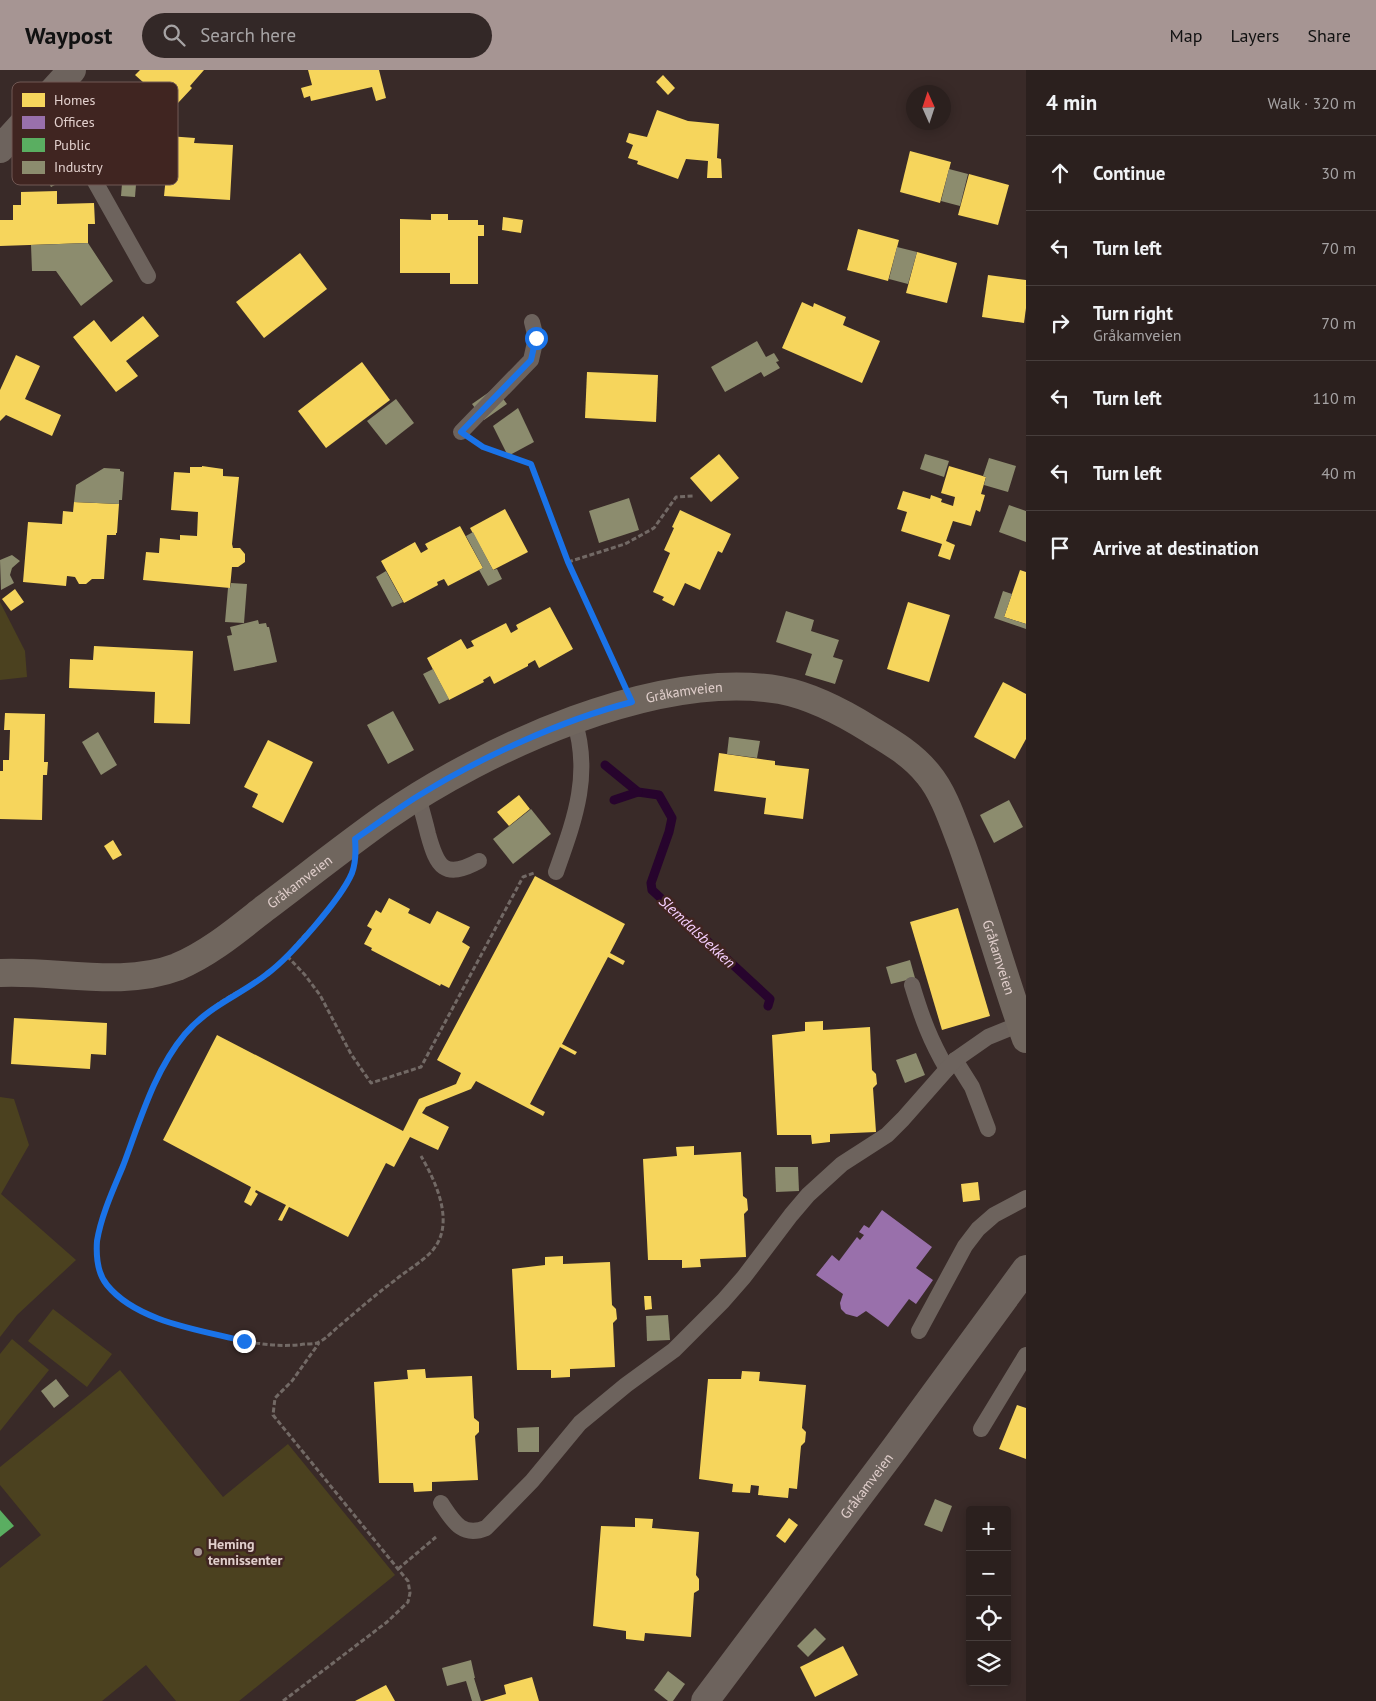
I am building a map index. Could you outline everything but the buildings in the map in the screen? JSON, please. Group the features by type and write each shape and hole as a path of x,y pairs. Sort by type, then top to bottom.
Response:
{"street":[{"path":"61,82 72,70"},
{"path":"0,149 12,136"},
{"name":"Gråkamveien","path":"0,973 24,972 118,978 150,974 176,967 223,940 355,839 418,796 450,777 512,746 574,720 666,693 706,688 746,687 784,691 820,703 859,722 893,743 929,774 954,824 977,888 1023,1032"},
{"name":"Gråkamveien","path":"705,1701 895,1448 1026,1269"}],"lane":[{"path":"97,185 148,276"},
{"path":"461,432 531,360 536,338 532,322"},
{"path":"558,868 579,800 582,752 574,720"},
{"path":"418,796 438,862 448,869 457,870 466,868 479,861"},
{"path":"912,985 925,1028 933,1046 972,1087 988,1129"},
{"path":"440,1504 454,1522 466,1531 478,1531 486,1528 532,1481 580,1423 626,1385 674,1350 724,1301 808,1195 842,1164 887,1135 951,1065 988,1037 1023,1032"},
{"path":"919,1331 965,1246 978,1229 994,1215 1026,1198"},
{"path":"982,1429 1026,1355"}],"path":[{"path":"461,432 483,447 531,464 568,562 632,702"},
{"path":"568,562 625,544 654,528 676,497 693,496"},
{"path":"287,956 320,995 351,1054 371,1083 421,1067 523,876 558,868"},
{"path":"320,1342 294,1346 244,1341 177,1324 139,1311 120,1299 106,1283 100,1271 97,1257 97,1241 104,1216 154,1085 168,1057 200,1018 269,973 287,956 321,917 345,884"},
{"path":"283,1701 387,1622 408,1602 410,1593 408,1581 273,1415 275,1398 292,1381 320,1342 432,1252 440,1240 443,1225 442,1208 435,1184 421,1156"},
{"path":"398,1569 454,1522"}],"shaded area":[{"path":"0,602 25,651 27,677 0,680"},
{"path":"0,1097 14,1099 29,1145 1,1194 76,1260 17,1315 0,1337"},
{"path":"53,1309 112,1354 87,1387 28,1341"},
{"path":"12,1339 49,1370 0,1431 0,1354"},
{"name":"Heming tennissenter","path":"120,1370 223,1497 288,1444 395,1575 239,1701 176,1701 146,1665 102,1701 0,1701 0,1568 41,1535 0,1485 0,1467"}],"waterway":[{"name":"Slemdalsbekken","path":"605,765 638,792 659,795 672,818 651,883 652,890 770,999 768,1006"},
{"path":"614,800 638,792"}],"place":[{"name":"Heming tennissenter","path":"198,1552"}],"route":[{"path":"244,1341 177,1324 139,1311 120,1299 106,1283 100,1271 97,1257 97,1241 104,1216 154,1085 168,1057 200,1018 269,973 287,956 321,917 342,891 352,872 356,856 355,839 418,796 450,777 512,746 574,720 632,702 568,562 531,464 483,447 461,432 531,360 536,338"}]}
